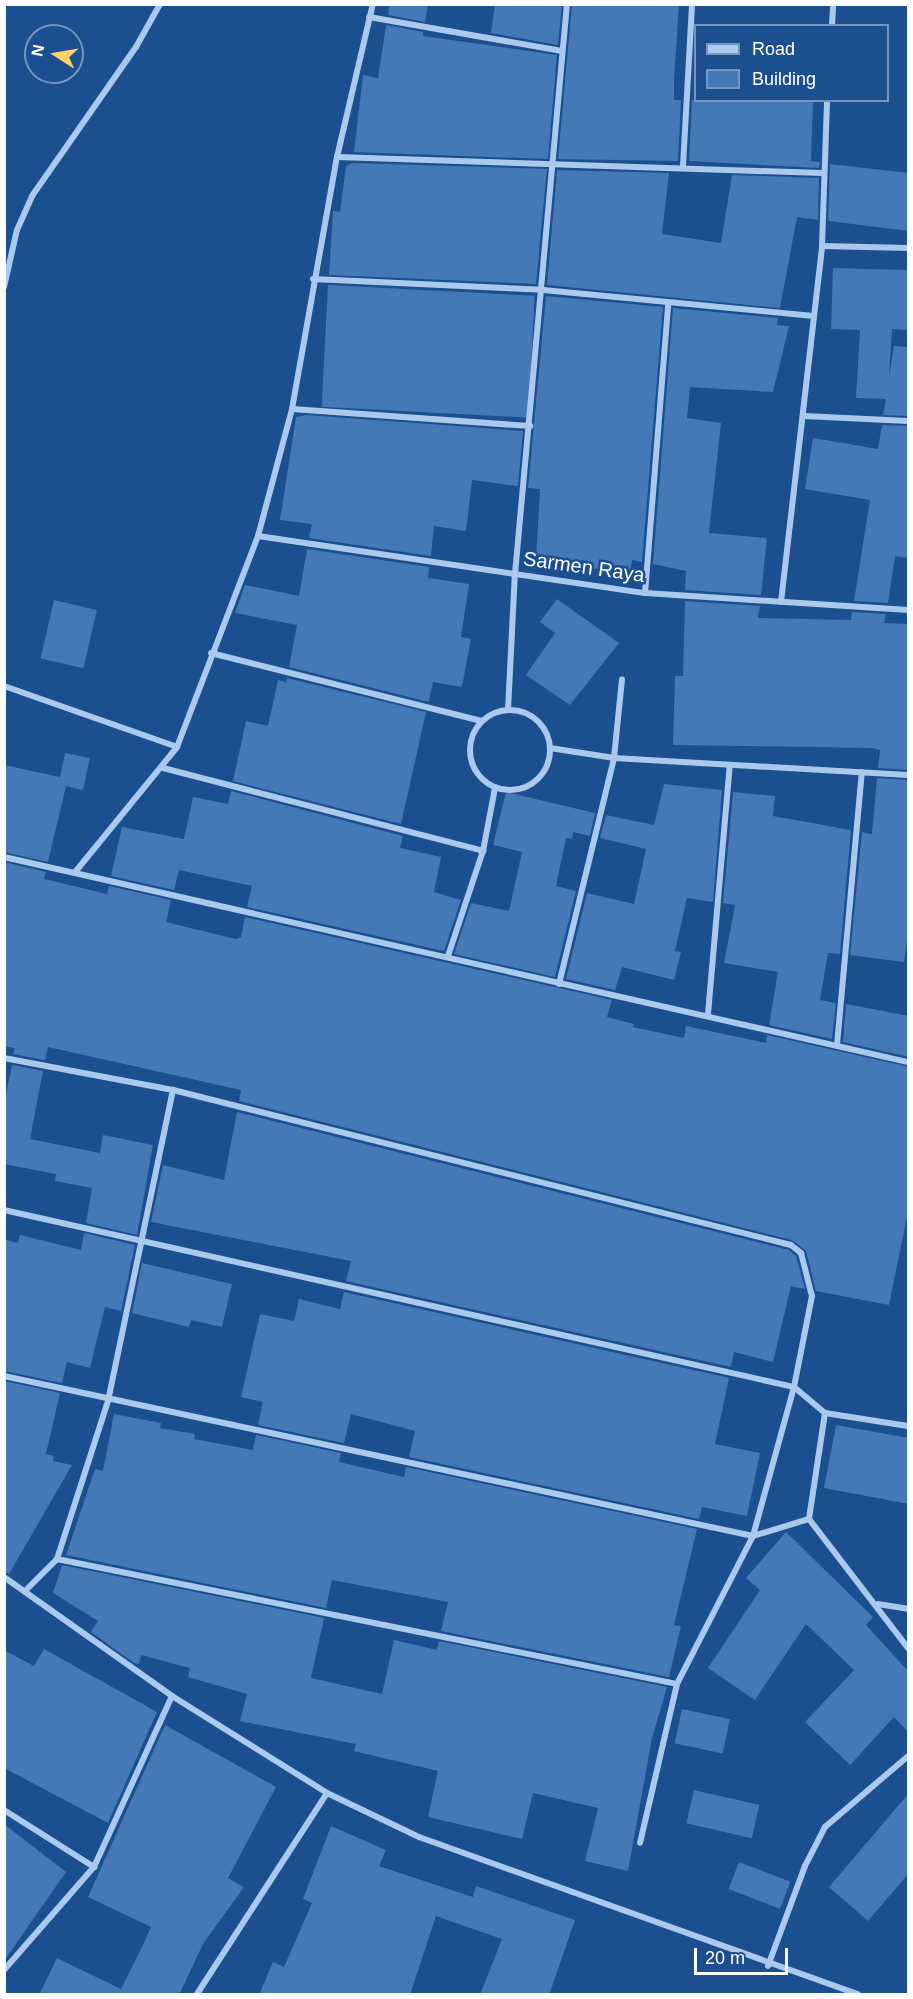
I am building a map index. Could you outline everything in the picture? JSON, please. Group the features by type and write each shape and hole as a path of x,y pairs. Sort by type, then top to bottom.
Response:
{"street":[{"path":"4,287 17,230 32,196 136,47 160,4"},
{"path":"76,871 163,768 177,747 211,653 258,536 292,409 313,279 337,157 373,4"},
{"path":"507,710 515,574 543,290 567,4"},
{"path":"683,166 692,4"},
{"path":"832,24 833,4"},
{"path":"369,16 562,51"},
{"path":"781,602 804,416 811,316 822,246 822,173 827,102"},
{"path":"337,157 683,166 822,173"},
{"path":"822,246 909,248"},
{"path":"313,279 543,290 668,305 811,316"},
{"path":"645,593 668,305"},
{"path":"292,409 530,426"},
{"path":"804,416 909,421"},
{"name":"Sarmen Raya","path":"258,536 645,593 909,610"},
{"path":"211,653 482,721"},
{"path":"559,984 614,758 622,679"},
{"path":"4,686 177,747"},
{"path":"507,710 540,724 550,748 548,761 534,782 515,789 495,788 484,781 471,758 474,732 482,721 507,710"},
{"path":"550,748 614,758 909,775"},
{"path":"708,1014 730,765"},
{"path":"163,768 483,851"},
{"path":"837,1045 862,772"},
{"path":"448,956 483,851 495,788"},
{"path":"4,857 76,871 448,956 559,984 708,1014 909,1062"},
{"path":"4,1059 173,1090 790,1245 807,1264 812,1296 794,1388 753,1536 677,1684 640,1843"},
{"path":"27,1589 57,1559 108,1401 173,1090"},
{"path":"4,1210 794,1388 825,1413 909,1426"},
{"path":"4,1376 108,1401 753,1536 809,1519"},
{"path":"825,1413 809,1519 878,1603 909,1648"},
{"path":"57,1559 677,1684"},
{"path":"4,1577 27,1589 172,1696 327,1793 419,1837 622,1908 768,1966 858,1995"},
{"path":"878,1603 909,1610"},
{"path":"4,1970 94,1867 172,1696"},
{"path":"768,1966 806,1866 825,1827 909,1756"},
{"path":"196,1995 327,1793"},
{"path":"4,1810 94,1867"}],"building":[{"path":"389,4 428,4 425,22 388,15"},
{"path":"495,4 562,4 558,45 491,33"},
{"path":"572,4 679,4 674,80 674,100 681,100 678,161 558,159"},
{"path":"386,25 423,32 423,36 557,55 548,159 354,152 363,75 378,78"},
{"path":"692,100 694,102 813,102 811,161 820,162 819,168 689,161"},
{"path":"352,163 547,169 536,284 329,275 333,211 340,212 346,166"},
{"path":"830,164 909,173 909,231 828,221"},
{"path":"557,170 669,173 662,234 721,243 732,175 819,178 818,220 797,217 780,308 547,285"},
{"path":"833,268 909,270 909,330 892,329 889,377 894,346 909,347 909,416 883,415 886,399 856,398 860,330 831,329"},
{"path":"328,285 535,296 528,418 322,407"},
{"path":"546,296 663,307 642,562 632,560 630,573 536,561 540,489 528,488"},
{"path":"673,308 778,318 777,325 789,326 773,392 690,387 687,418 721,423 709,533 767,538 761,595 685,590 686,571 653,564"},
{"path":"307,415 523,431 518,486 472,480 466,531 434,526 431,556 309,538 312,524 280,520 296,417"},
{"path":"882,425 909,426 909,558 895,556 888,603 854,601 870,500 805,489 813,438 878,449"},
{"path":"307,549 429,567 428,578 469,584 461,637 471,639 462,687 433,682 429,702 289,667 297,625 235,613 245,585 299,596"},
{"path":"557,599 619,643 570,705 526,675 555,633 540,622"},
{"path":"54,600 97,610 83,668 41,658"},
{"path":"685,601 760,606 758,618 851,620 852,612 886,614 884,623 909,624 909,770 878,768 880,750 872,748 673,745 675,676 683,676"},
{"path":"287,678 426,712 401,824 233,781 246,721 268,726 278,680 286,682"},
{"path":"65,753 90,758 83,790 66,786 48,862 4,852 4,765 60,777"},
{"path":"877,778 909,780 909,924 904,962 850,955 862,832 872,834"},
{"path":"664,784 722,790 713,902 687,898 675,951 681,952 674,980 622,967 615,990 566,979 587,893 634,904 646,849 600,838 606,815 654,825"},
{"path":"231,791 403,836 400,848 441,857 434,892 461,900 444,951 247,907 252,886 179,870 174,890 111,876 122,827 184,839 193,797 228,804"},
{"path":"506,792 595,813 590,836 573,832 572,839 566,838 556,886 576,891 555,977 454,954 471,903 509,911 522,852 493,845"},
{"path":"733,792 775,796 773,816 851,830 840,954 828,953 820,1000 836,1003 832,1039 769,1025 778,972 724,963 735,905 723,903"},
{"path":"4,862 46,872 44,879 107,894 109,886 171,900 166,922 236,939 241,937 245,917 612,1000 607,1017 634,1024 633,1027 684,1038 686,1026 766,1043 767,1035 909,1067 909,1207 889,1305 816,1291 806,1251 792,1240 239,1101 241,1090 48,1047 45,1060 13,1054 15,1048 4,1046"},
{"path":"846,1004 909,1016 909,1057 843,1042"},
{"path":"12,1065 43,1071 30,1139 100,1153 103,1135 153,1145 137,1235 86,1223 92,1188 55,1181 56,1174 4,1164 4,1103"},
{"path":"237,1112 789,1250 796,1256 805,1289 791,1286 773,1362 734,1352 731,1367 346,1281 351,1261 151,1222 163,1165 224,1180"},
{"path":"84,1233 135,1245 121,1311 105,1307 90,1368 67,1362 62,1383 4,1371 4,1239 18,1243 20,1235 81,1250"},
{"path":"142,1263 232,1284 222,1327 191,1320 189,1327 132,1313"},
{"path":"344,1292 729,1378 715,1444 760,1453 747,1516 702,1507 699,1519 409,1457 415,1431 351,1414 344,1443 258,1425 263,1402 241,1397 260,1314 294,1321 299,1299 340,1309"},
{"path":"4,1381 60,1393 46,1454 54,1456 53,1461 72,1465 9,1574 4,1572"},
{"path":"114,1414 161,1423 160,1428 195,1434 194,1439 253,1450 256,1435 341,1453 339,1462 404,1477 406,1467 697,1529 674,1625 681,1626 669,1677 441,1631 448,1602 332,1580 326,1608 66,1555 95,1469 103,1471"},
{"path":"836,1425 909,1438 909,1504 824,1488"},
{"path":"786,1532 873,1617 866,1625 909,1672 909,1733 894,1717 850,1765 805,1722 854,1670 806,1624 755,1700 708,1668 760,1590 746,1578"},
{"path":"62,1565 324,1618 311,1678 382,1694 394,1640 437,1650 439,1641 667,1687 652,1738 628,1871 585,1861 598,1808 533,1793 522,1839 428,1817 438,1771 354,1751 356,1744 240,1721 247,1694 188,1677 190,1668 141,1655 139,1664 134,1663 91,1632 98,1621 53,1593"},
{"path":"44,1649 157,1712 108,1823 4,1768 4,1650 34,1666"},
{"path":"682,1709 730,1719 723,1753 675,1743"},
{"path":"165,1725 276,1787 228,1878 244,1887 203,1944 179,1995 39,1995 57,1958 121,1989 140,1951 151,1927 88,1897"},
{"path":"694,1790 759,1805 752,1838 686,1823"},
{"path":"909,1793 909,1873 868,1921 829,1887"},
{"path":"4,1824 66,1872 4,1961"},
{"path":"331,1826 386,1850 379,1866 473,1897 476,1886 575,1920 549,1995 480,1995 502,1939 436,1916 410,1995 259,1995 273,1962 284,1967 312,1903 303,1899"},
{"path":"739,1862 790,1882 780,1909 729,1889"}]}
